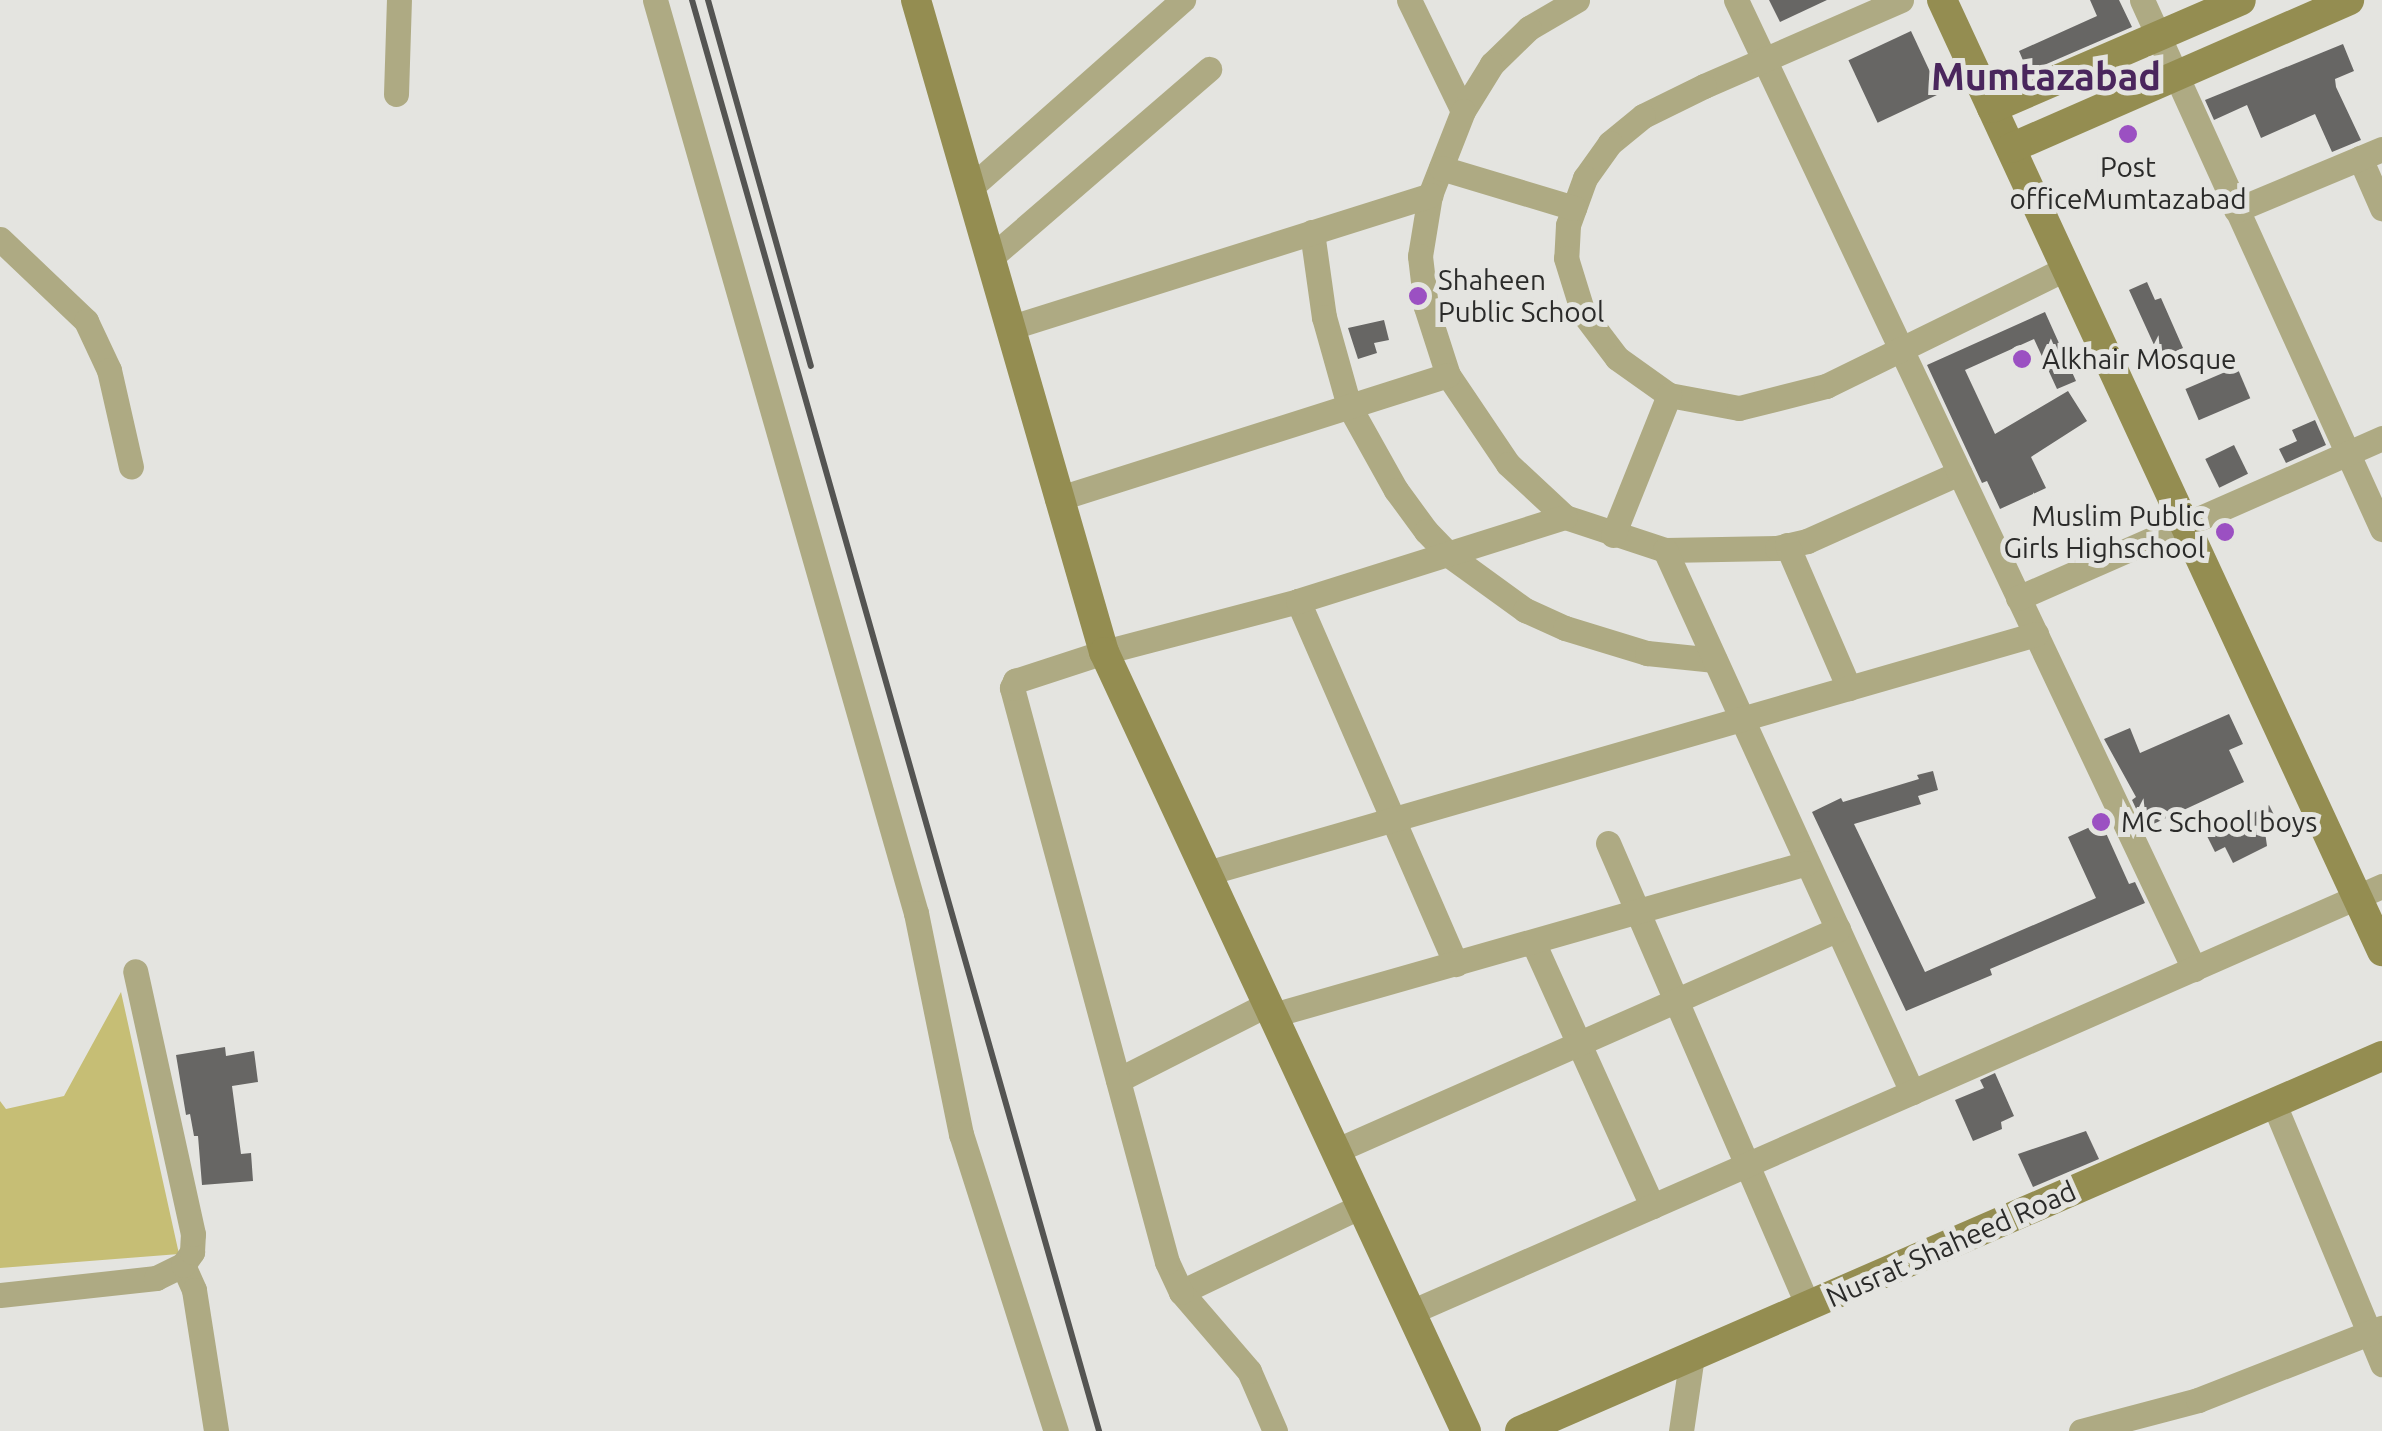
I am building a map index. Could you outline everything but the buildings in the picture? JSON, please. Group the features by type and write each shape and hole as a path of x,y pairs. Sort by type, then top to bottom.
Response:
{"street":[{"path":"396,94 399,0"},
{"path":"655,0 916,913 960,1134 1056,1431"},
{"path":"916,0 1104,652 1466,1431"},
{"path":"970,189 1183,0"},
{"path":"1409,0 1462,111"},
{"path":"1577,0 1530,28 1504,52 1462,111 1430,195 1420,256 1422,282 1448,375 1508,464 1565,517 1665,550 1787,546 1854,522 1959,473"},
{"path":"1736,0 2194,969"},
{"path":"1901,0 1765,63 1704,86 1643,116 1610,143 1585,178 1574,208 1566,258 1583,313 1617,358 1669,395 1739,408 1780,401 1826,386 2067,268"},
{"path":"1942,0 2184,524 2369,892 2382,952"},
{"path":"2142,0 2382,529"},
{"path":"1992,108 2240,0"},
{"path":"2011,148 2349,0"},
{"path":"989,259 1209,70"},
{"path":"2236,210 2371,154 2382,208"},
{"path":"1440,168 1574,208"},
{"path":"1009,328 1430,195"},
{"path":"1312,232 1324,317 1349,406 1396,490 1450,555 1525,610 1565,628 1661,656 1715,660"},
{"path":"0,239 86,322 108,370 131,467"},
{"path":"1057,499 1448,375"},
{"path":"1613,535 1669,395"},
{"path":"2018,598 2382,438"},
{"path":"1275,1431 1249,1371 1181,1292 1167,1262 1012,688 1015,681 1104,652 1298,601 1565,517"},
{"path":"1787,546 1849,688"},
{"path":"1665,550 1912,1092"},
{"path":"1298,601 1456,964"},
{"path":"1206,873 2036,634"},
{"path":"1608,843 1808,1306"},
{"path":"1118,1080 1270,1010 1456,964 1807,862"},
{"path":"1411,1312 2369,892"},
{"path":"1336,1150 1838,930"},
{"path":"1533,942 1652,1206"},
{"path":"0,1295 156,1278 183,1266 192,1252 193,1234 134,971"},
{"name":"Nusrat Shaheed Road","path":"1520,1431 2382,1056"},
{"path":"2274,1104 2374,1331 2382,1364"},
{"path":"1181,1292 1361,1206"},
{"path":"183,1266 194,1290 216,1431"},
{"path":"2081,1431 2198,1400 2374,1331"},
{"path":"1681,1431 1692,1356"}],"shaded area":[{"path":"121,992 179,1254 0,1268 0,1101 6,1109 64,1096"}],"railway":[{"path":"692,0 1099,1431"},
{"path":"708,0 811,366"}],"place":[{"name":"Post officeMumtazabad","path":"2128,134"},
{"name":"Shaheen Public School","path":"1418,296"},
{"name":"Alkhair Mosque","path":"2022,359"},
{"name":"Muslim Public Girls Highschool","path":"2225,532"},
{"name":"MC School boys","path":"2101,822"}],"district":[{"name":"Mumtazabad","path":"2046,77"}]}
